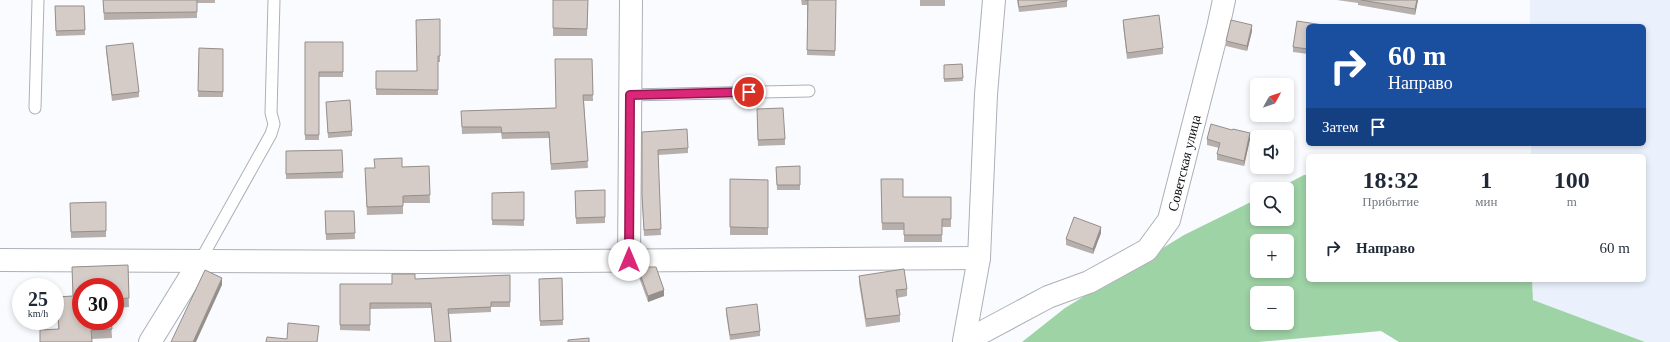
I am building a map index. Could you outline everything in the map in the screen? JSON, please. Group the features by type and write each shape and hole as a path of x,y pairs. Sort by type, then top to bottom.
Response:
{"street":[{"path":"629,260 631,0"},
{"path":"968,339 978,258 986,94 994,0"},
{"name":"Советская улица","path":"968,339 1048,297 1089,282 1147,250 1169,220 1224,0"},
{"path":"0,260 424,262 978,258"},
{"path":"150,342 200,261"}],"lane":[{"path":"35,108 38,0"},
{"path":"200,261 271,134 274,124 271,113 274,0"},
{"path":"630,95 809,91"}],"shaded area":[{"path":"1530,0 1670,0 1670,342 1645,342 1533,300 1532,282 1646,282 1646,154 1531,154 1531,146 1646,146 1646,24 1530,24"}],"green space":[{"path":"1306,175 1306,282 1532,282 1533,300 1645,342 1399,342 1381,331 1258,342 1022,342 1065,308 1184,235 1250,202 1250,226 1294,226 1294,182 1290,182"}],"building":[{"path":"103,0 197,0 197,12 104,13"},
{"path":"553,0 588,0 587,29 553,28"},
{"path":"808,0 836,0 835,51 807,50"},
{"path":"1018,0 1067,0 1067,1 1019,7"},
{"path":"1361,0 1417,0 1415,9"},
{"path":"55,6 84,6 85,30 56,31"},
{"path":"1159,15 1163,48 1127,53 1123,20"},
{"path":"440,19 438,90 376,89 376,71 417,71 416,20"},
{"path":"1231,20 1252,25 1247,46 1226,41"},
{"path":"1297,21 1317,24 1306,24 1306,49 1293,47"},
{"path":"305,42 343,42 343,72 319,72 319,135 305,135"},
{"path":"133,43 139,92 112,95 106,46"},
{"path":"199,48 223,49 223,92 198,91"},
{"path":"555,59 592,59 593,95 583,95 588,161 551,164 549,132 502,133 501,127 462,127 461,111 556,108"},
{"path":"962,64 963,78 944,79 944,65"},
{"path":"350,100 352,131 328,133 326,102"},
{"path":"783,108 785,139 758,140 757,109"},
{"path":"1211,124 1250,133 1244,161 1217,154 1220,143 1207,139"},
{"path":"687,129 688,148 658,150 661,229 644,230 642,195 642,132"},
{"path":"342,150 343,172 286,174 286,151"},
{"path":"402,158 402,167 429,166 430,195 403,196 403,206 367,207 365,168 375,168 374,159"},
{"path":"800,166 800,185 777,185 776,167"},
{"path":"730,179 768,180 768,228 730,227"},
{"path":"881,179 903,179 903,197 951,197 951,219 942,219 942,235 904,235 904,223 882,223"},
{"path":"605,190 605,217 576,218 575,191"},
{"path":"524,192 524,220 492,220 492,193"},
{"path":"106,202 106,231 71,232 70,203"},
{"path":"325,211 354,211 355,233 326,234"},
{"path":"1074,217 1101,227 1093,249 1066,239"},
{"path":"128,265 129,298 124,298 124,278 72,278 72,267"},
{"path":"649,267 656,267 664,290 648,296 639,271"},
{"path":"904,269 907,289 896,290 900,315 866,319 859,276"},
{"path":"205,270 222,278 193,342 171,342"},
{"path":"392,274 415,274 415,279 510,275 510,302 491,302 491,307 448,309 451,342 435,342 431,303 370,303 370,325 340,325 340,284 392,284"},
{"path":"562,278 563,320 540,321 539,279"},
{"path":"72,296 72,330 91,330 92,342 40,342 40,330 64,330 64,297"},
{"path":"757,304 760,331 730,335 726,308"},
{"path":"288,323 319,326 317,342 266,342 267,337 287,339"},
{"path":"589,338 589,342 568,342 568,340"}],"route":[{"path":"629,260 630,95 749,92"}]}
